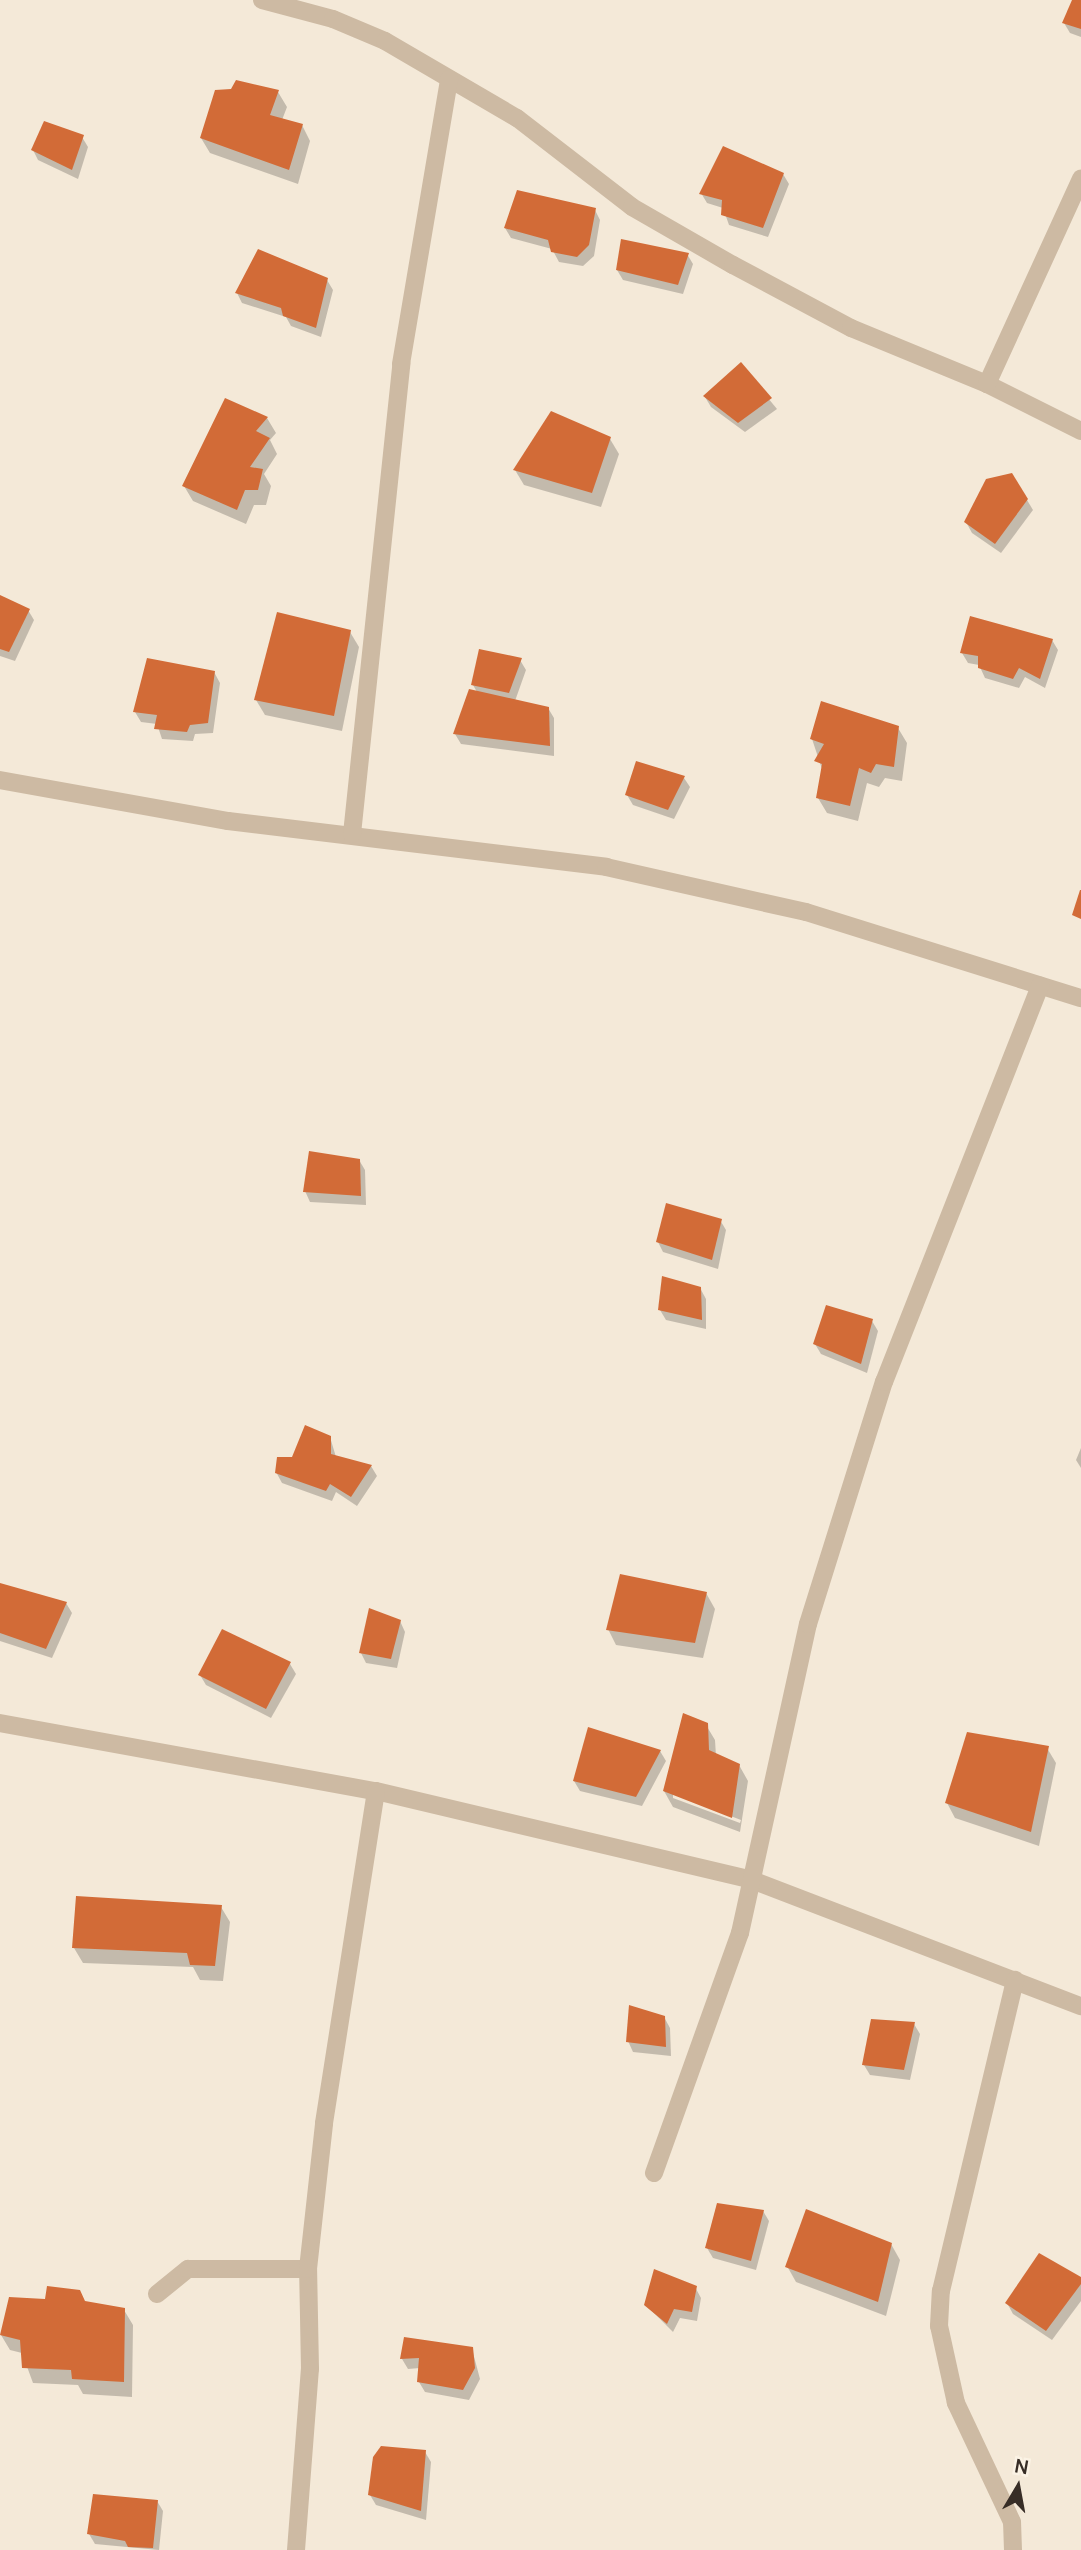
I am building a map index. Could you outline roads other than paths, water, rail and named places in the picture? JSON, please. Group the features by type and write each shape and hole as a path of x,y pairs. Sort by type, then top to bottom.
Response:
{"street":[{"path":"262,0 375,37 517,118 632,207 733,265 851,328 987,384 1081,431"},
{"path":"352,834 401,364 449,79"},
{"path":"987,384 1081,179"},
{"path":"0,780 228,821 606,867 806,912 1081,998"},
{"path":"654,2173 716,2009 752,1880 808,1624 884,1382 1040,986"},
{"path":"0,1723 376,1791 752,1880 1081,2007"},
{"path":"296,2550 310,2369 308,2269 324,2123 376,1791"},
{"path":"1013,2550 1012,2522 956,2403 939,2326 941,2291 1015,1980"},
{"path":"157,2294 188,2269 308,2269"}]}
